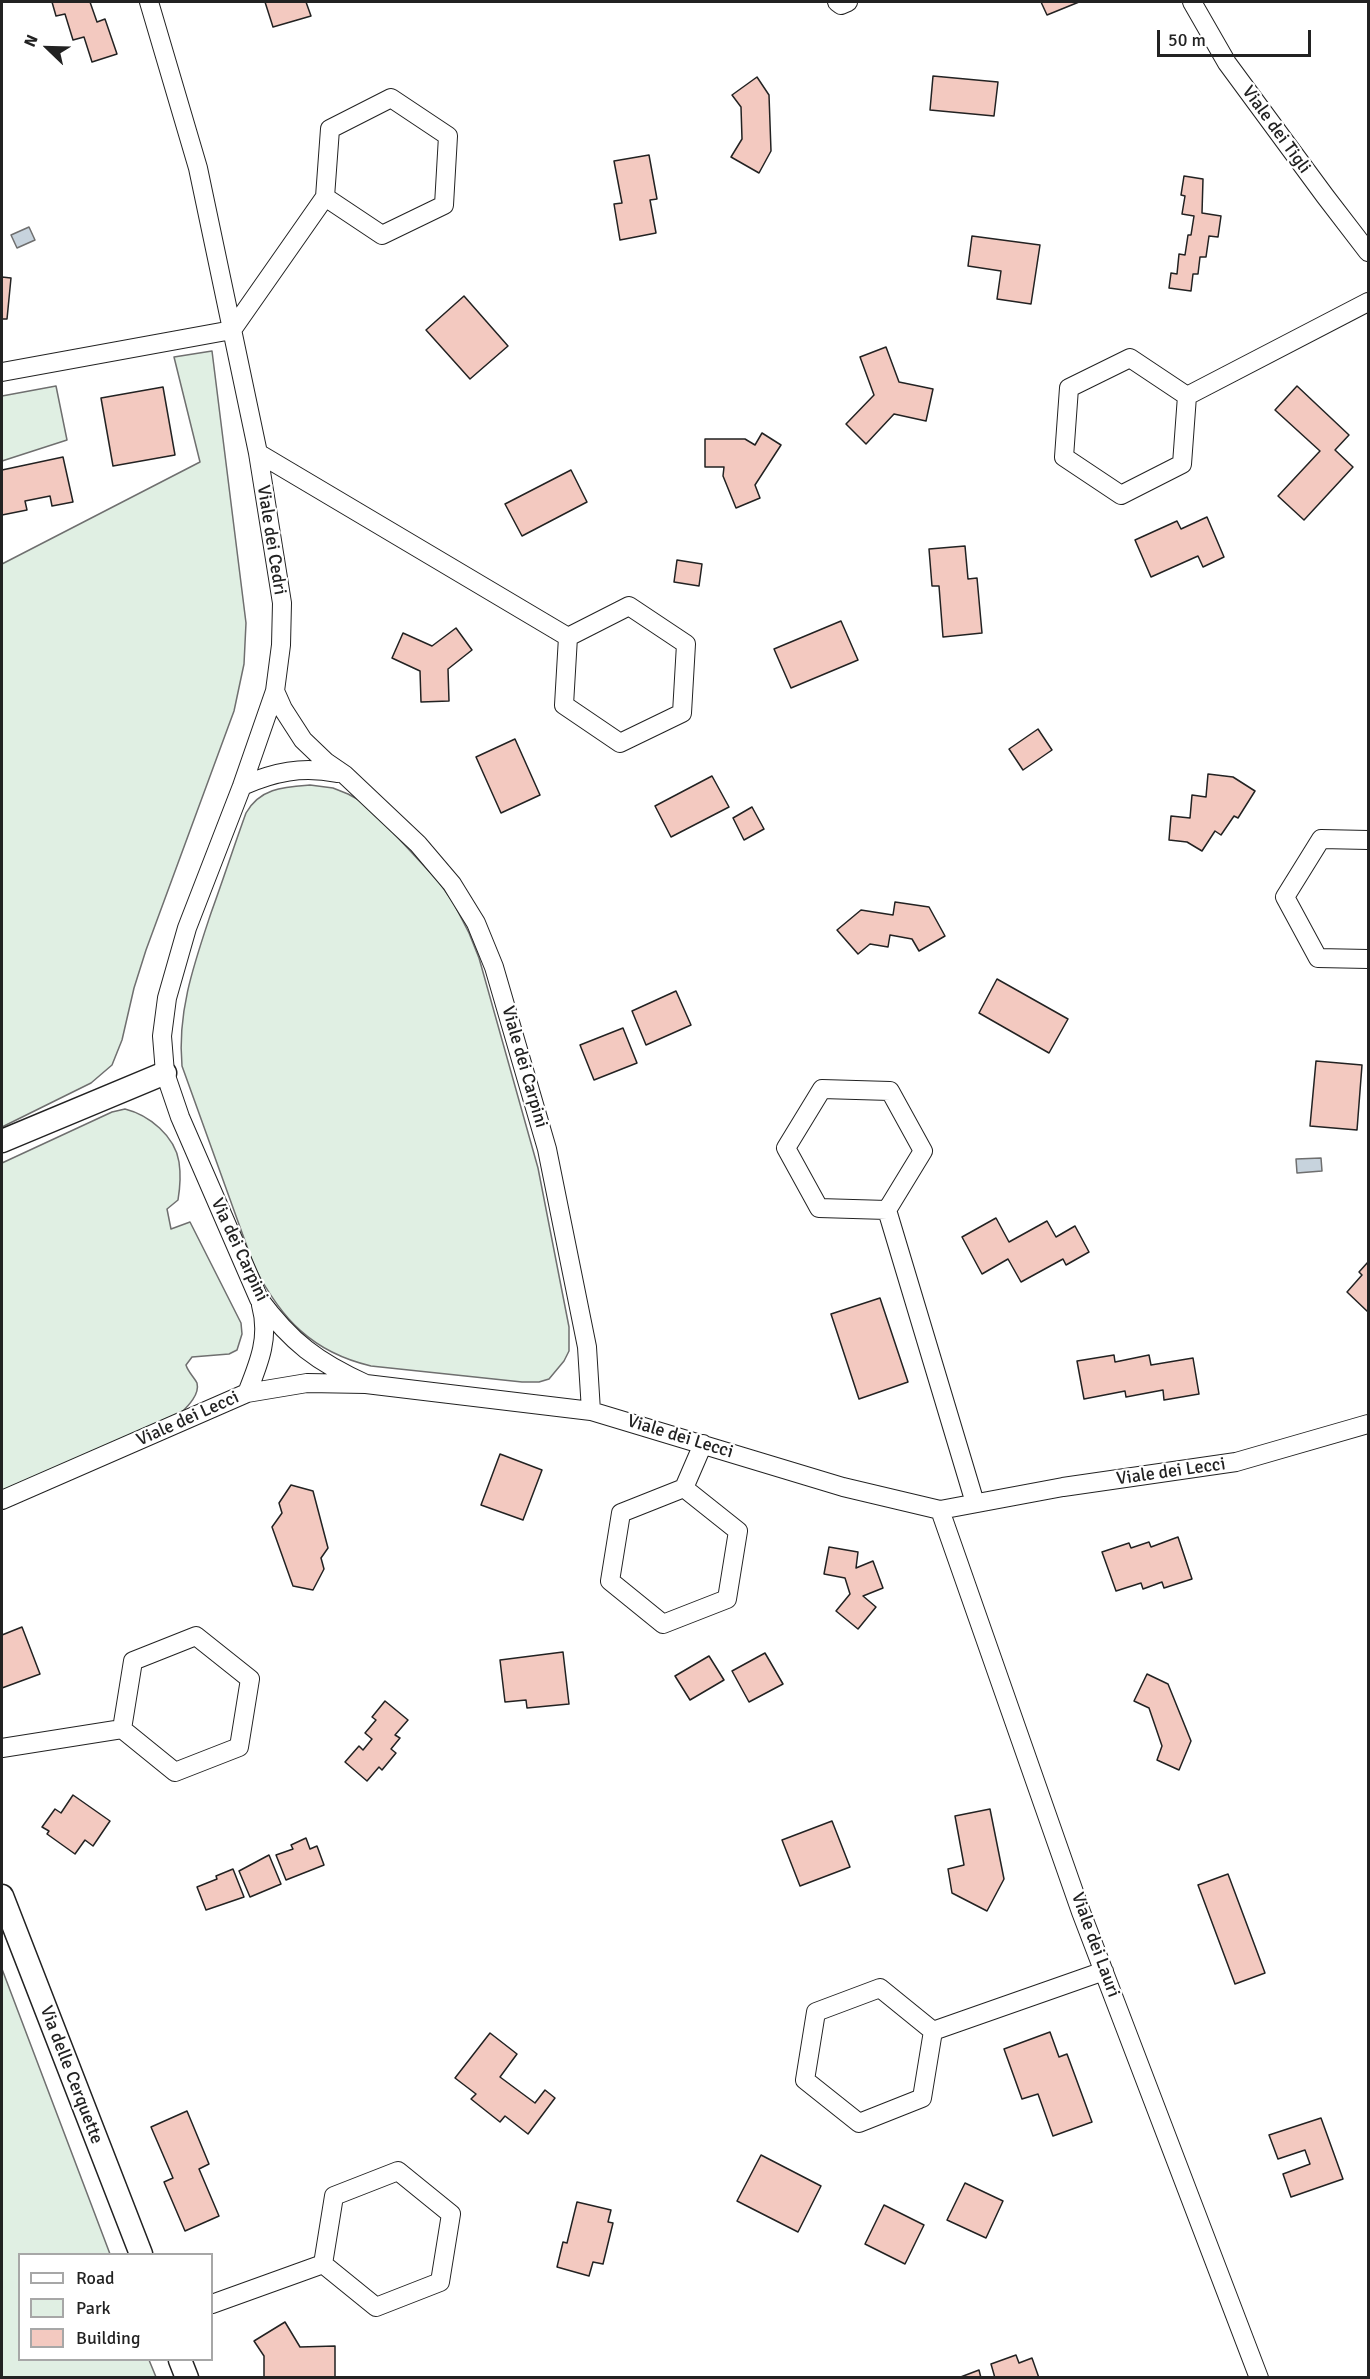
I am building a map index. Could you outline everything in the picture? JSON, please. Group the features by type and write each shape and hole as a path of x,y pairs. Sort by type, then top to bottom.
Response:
{"street":[{"name":"Viale dei Cedri","path":"149,2 198,168 258,453 282,603 281,645 275,692 242,786 187,928 173,975 165,1008 162,1036 165,1072"},
{"path":"837,2 841,5 848,2"},
{"name":"Viale dei Tigli","path":"1192,2 1227,63 1368,252"},
{"path":"2,372 232,330 325,197 330,129 392,98 448,136 444,205 382,235 325,197"},
{"path":"1187,396 1368,302"},
{"path":"1130,358 1187,396 1182,464 1152,480 1121,495 1064,457 1069,388 1130,358"},
{"path":"258,453 568,637"},
{"path":"629,606 686,645 682,713 620,743 611,737 564,705 568,637 629,606"},
{"name":"Viale dei Carpini","path":"275,692 303,740 326,762 345,775 438,865 464,901 476,923 491,959 547,1149 587,1347 591,1411"},
{"path":"242,786 276,773 292,770 308,769 345,775"},
{"path":"1368,840 1321,839 1285,897 1317,958 1368,959"},
{"path":"2,1141 165,1072"},
{"name":"Via dei Carpini","path":"165,1072 180,1117 259,1299 273,1318 305,1351 345,1375 366,1384"},
{"path":"887,1210 819,1208 786,1148 822,1089 891,1091 923,1151 887,1210 975,1503"},
{"path":"247,1393 259,1363 265,1338 265,1320 259,1299"},
{"name":"Viale dei Lecci","path":"2,1500 247,1393 307,1383 366,1384 591,1411 843,1486 940,1510 1063,1487 1236,1462 1368,1424"},
{"path":"684,1488 738,1531 727,1599 663,1624 610,1581 621,1513 684,1488 703,1444"},
{"name":"Viale dei Lauri","path":"940,1510 1104,1971 1259,2378"},
{"path":"2,1748 122,1729 175,1772 239,1747 250,1679 196,1636 175,1644 133,1661 122,1729"},
{"name":"Via delle Cerquette","path":"2,1896 141,2253"},
{"path":"933,2031 1104,1971"},
{"path":"880,1988 933,2031 922,2098 859,2123 805,2080 816,2012 880,1988"},
{"path":"398,2171 451,2214 440,2282 376,2307 323,2264 334,2196 366,2183 398,2171"},
{"path":"213,2304 323,2264"},
{"path":"180,2361 187,2378"}],"green space":[{"path":"212,351 246,623 244,664 234,711 146,950 134,988 122,1040 112,1065 91,1083 2,1127 2,564 200,462 174,357"},
{"path":"56,386 67,440 2,461 2,396"},
{"path":"310,785 333,788 348,794 375,813 439,882 453,902 469,933 479,958 538,1168 569,1327 569,1351 549,1379 539,1382 522,1382 371,1366 350,1360 332,1352 300,1331 275,1302 254,1266 182,1066 184,1007 211,913 246,813 258,798 274,790"},
{"path":"125,1109 143,1116 160,1128 177,1153 180,1186 178,1200 167,1209 171,1229 190,1222 241,1323 242,1334 237,1350 229,1354 192,1357 186,1365 197,1383 197,1392 180,1414 2,1492 2,1163 112,1112"},
{"path":"2,1969 110,2253 18,2253 18,2361 149,2361 156,2377 2,2377"}],"shaded area":[{"path":"29,227 35,240 17,248 11,235"},
{"path":"1321,1158 1322,1171 1297,1173 1296,1159"}],"building":[{"path":"52,2 90,2 97,22 105,19 117,54 92,62 84,37 73,40 65,14 56,16"},
{"path":"265,2 306,2 311,16 273,27"},
{"path":"1041,2 1079,2 1047,15"},
{"path":"933,76 998,82 994,116 930,110"},
{"path":"757,77 769,95 771,151 759,173 731,157 742,139 741,107 732,95"},
{"path":"649,155 657,199 650,200 656,233 620,240 614,204 622,203 614,161"},
{"path":"1184,176 1203,179 1202,213 1221,216 1218,237 1209,236 1206,257 1200,257 1198,274 1193,274 1191,291 1169,288 1171,273 1177,274 1179,254 1185,255 1194,216 1182,214 1185,196 1181,195"},
{"path":"972,236 1040,245 1031,304 997,299 1001,271 968,266"},
{"path":"2,277 11,278 7,319 2,319"},
{"path":"464,296 508,346 470,379 426,330"},
{"path":"886,347 899,382 933,389 926,421 894,414 866,444 846,424 874,395 860,357"},
{"path":"1297,386 1349,435 1335,450 1353,467 1304,520 1278,496 1320,451 1275,410"},
{"path":"163,387 175,455 113,466 101,398"},
{"path":"762,433 781,445 755,485 760,498 736,508 723,476 724,467 705,467 705,439 745,439 755,445"},
{"path":"63,457 73,502 52,506 50,496 25,501 27,510 2,515 2,470"},
{"path":"571,470 587,502 522,536 505,504"},
{"path":"1207,517 1224,557 1203,567 1198,556 1151,577 1135,540 1177,521 1181,529"},
{"path":"965,546 968,579 977,578 982,633 943,637 939,586 932,586 929,549"},
{"path":"677,560 702,564 699,586 674,582"},
{"path":"841,621 858,660 791,688 774,649"},
{"path":"456,628 472,650 448,669 449,701 421,702 420,671 392,658 403,633 432,646"},
{"path":"1038,729 1052,750 1023,770 1009,749"},
{"path":"515,739 540,795 501,813 476,757"},
{"path":"1208,774 1233,777 1255,791 1238,818 1234,816 1221,835 1215,831 1202,851 1187,842 1169,840 1171,816 1190,818 1192,795 1206,797"},
{"path":"712,776 729,807 671,837 655,806"},
{"path":"752,807 764,829 744,840 733,818"},
{"path":"895,902 929,907 945,936 919,951 912,939 890,935 888,947 870,944 858,954 837,930 861,910 893,915"},
{"path":"997,979 1068,1019 1049,1053 979,1013"},
{"path":"676,991 691,1025 646,1045 632,1011"},
{"path":"623,1028 637,1063 594,1080 580,1045"},
{"path":"1316,1061 1362,1065 1357,1130 1310,1126"},
{"path":"996,1218 1009,1242 1047,1221 1056,1237 1075,1226 1089,1252 1066,1265 1063,1259 1021,1282 1008,1259 982,1274 962,1237"},
{"path":"1368,1262 1368,1312 1347,1292 1362,1275 1359,1272"},
{"path":"880,1298 908,1382 859,1399 831,1314"},
{"path":"1114,1355 1115,1362 1149,1355 1151,1365 1193,1358 1199,1394 1164,1400 1163,1390 1126,1397 1125,1391 1084,1399 1077,1361"},
{"path":"500,1454 542,1470 523,1520 481,1505"},
{"path":"291,1485 313,1491 328,1548 321,1558 324,1569 313,1590 293,1586 272,1527 282,1513 279,1503"},
{"path":"1178,1537 1192,1579 1164,1588 1162,1582 1143,1589 1141,1583 1116,1591 1102,1552 1129,1543 1131,1548 1149,1542 1151,1547"},
{"path":"829,1547 858,1552 856,1568 873,1561 883,1588 863,1596 876,1607 858,1629 836,1611 850,1594 845,1578 824,1574"},
{"path":"22,1627 40,1674 2,1688 2,1635"},
{"path":"563,1652 569,1704 527,1708 526,1700 505,1702 500,1660"},
{"path":"765,1653 783,1684 749,1702 732,1671"},
{"path":"709,1656 724,1680 690,1700 675,1676"},
{"path":"1147,1674 1168,1684 1191,1741 1179,1770 1157,1760 1162,1746 1149,1708 1134,1701"},
{"path":"385,1701 408,1720 395,1735 400,1738 391,1749 396,1753 382,1770 379,1767 367,1781 345,1762 359,1746 363,1750 372,1739 365,1733 376,1720 372,1717"},
{"path":"73,1795 110,1821 93,1846 85,1840 75,1854 47,1834 49,1831 42,1827 55,1809 61,1813"},
{"path":"990,1809 1004,1879 987,1911 952,1893 948,1869 964,1865 955,1816"},
{"path":"832,1821 850,1867 800,1886 782,1840"},
{"path":"306,1838 310,1849 317,1846 324,1865 286,1880 276,1855 293,1849 291,1845"},
{"path":"269,1855 281,1884 250,1897 239,1871"},
{"path":"233,1869 244,1897 206,1910 197,1887"},
{"path":"1228,1874 1265,1973 1235,1984 1198,1885"},
{"path":"1050,2032 1059,2057 1067,2054 1092,2122 1053,2136 1038,2094 1022,2099 1004,2049"},
{"path":"490,2033 517,2054 500,2077 535,2103 545,2090 555,2098 528,2134 505,2116 500,2122 471,2099 476,2094 455,2078"},
{"path":"187,2111 209,2164 199,2169 219,2216 185,2231 164,2182 173,2178 151,2127"},
{"path":"1321,2118 1343,2179 1291,2197 1283,2174 1310,2164 1305,2150 1278,2159 1269,2135"},
{"path":"761,2155 821,2186 798,2232 737,2201"},
{"path":"965,2183 1003,2201 986,2238 947,2220"},
{"path":"577,2202 611,2210 608,2222 613,2223 603,2264 593,2262 589,2276 557,2267 563,2242 567,2243"},
{"path":"884,2205 924,2225 905,2264 865,2244"},
{"path":"285,2322 300,2347 335,2346 335,2378 264,2378 264,2356 254,2341"},
{"path":"1016,2355 1019,2363 1032,2358 1039,2378 995,2378 991,2364"},
{"path":"979,2370 981,2378 958,2378"}]}
